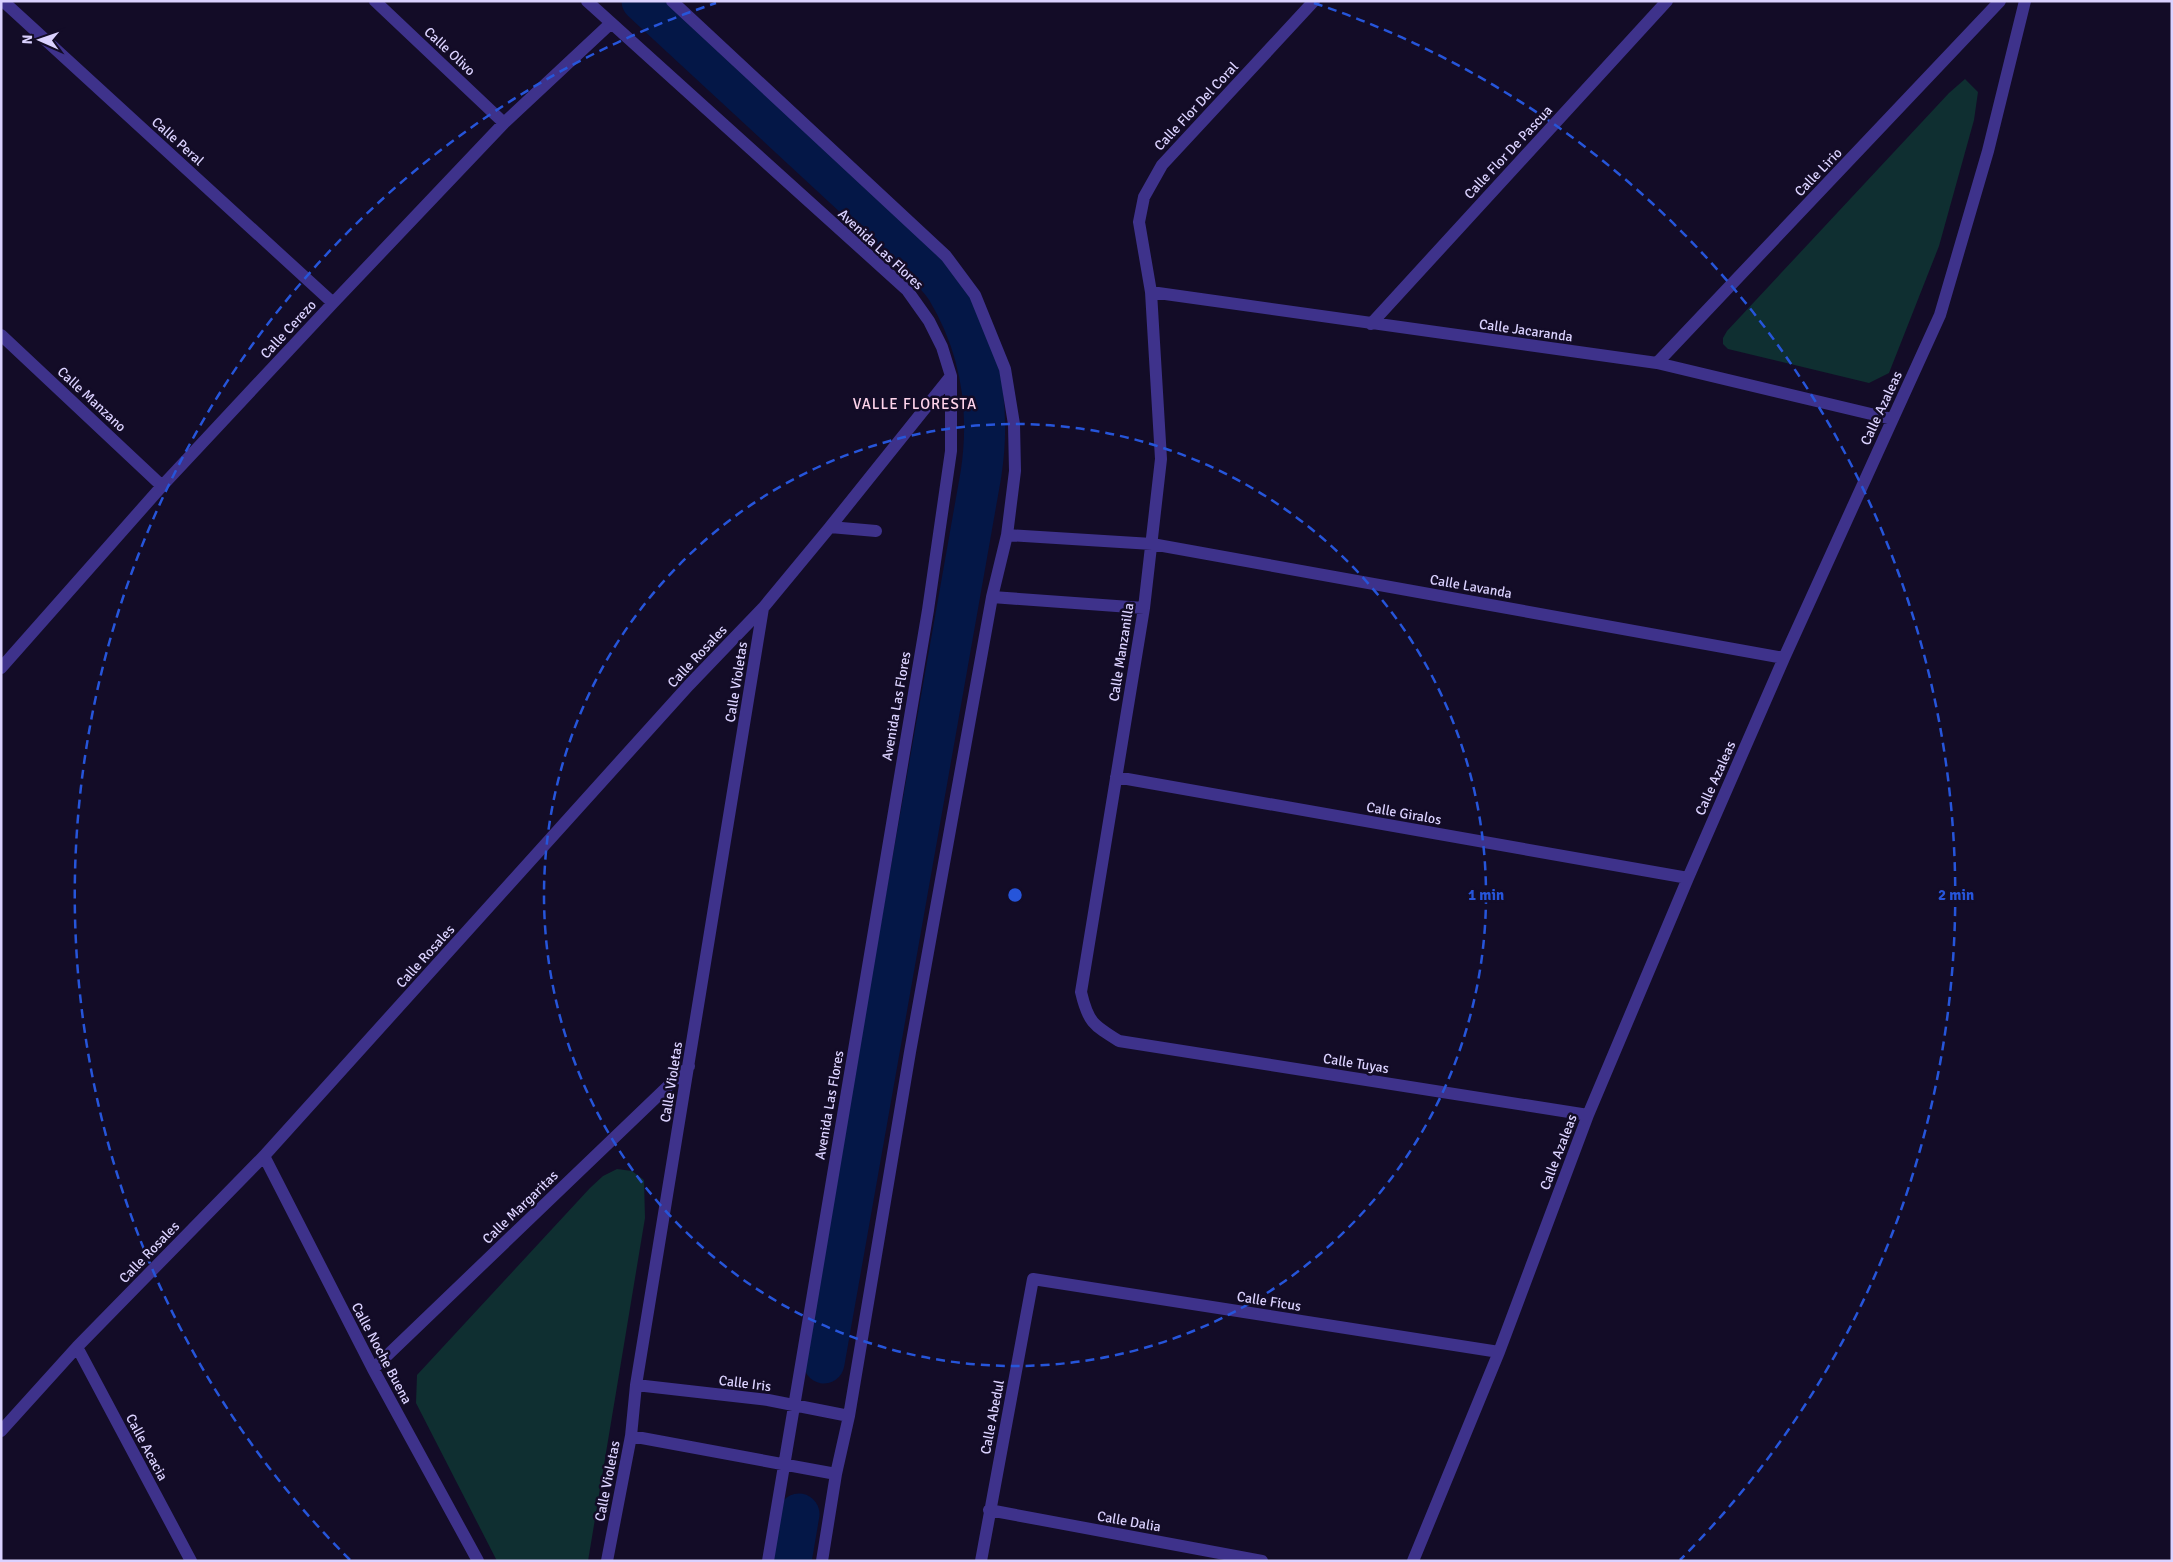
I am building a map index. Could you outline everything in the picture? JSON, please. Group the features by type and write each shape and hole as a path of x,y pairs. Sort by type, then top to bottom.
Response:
{"street":[{"name":"Calle Peral","path":"3,1 332,303"},
{"name":"Calle Olivo","path":"375,1 504,123"},
{"name":"Avenida Las Flores","path":"587,1 610,24 907,290 929,321 942,346 951,376 951,451 942,516 768,1561"},
{"path":"672,1 946,256 974,294 1005,369 1014,424 1015,471 1007,535 992,597 910,1052 849,1416 836,1474 822,1561"},
{"name":"Calle Flor Del Coral","path":"1142,250 1139,222 1144,196 1162,165 1314,1"},
{"name":"Calle Flor De Pascua","path":"1371,324 1667,1"},
{"name":"Calle Lirio","path":"1657,363 2000,1"},
{"name":"Calle Azaleas","path":"1413,1561 1499,1352 1588,1115 1688,878 1784,658 1940,315 1988,151 2025,1"},
{"name":"Calle Cerezo","path":"1,668 162,486 332,303 504,123 610,24"},
{"name":"Calle Manzanilla","path":"1119,1041 1099,1029 1086,1013 1081,992 1144,608 1161,459 1151,292 1142,250"},
{"name":"Calle Jacaranda","path":"1151,292 1657,363 1892,419"},
{"name":"Calle Manzano","path":"1,335 162,486"},
{"name":"Calle Rosales","path":"1,1431 77,1347 264,1156 689,685 763,608 951,376"},
{"path":"830,527 876,531"},
{"name":"Calle Lavanda","path":"1007,535 1152,544 1784,658"},
{"path":"992,597 1144,608"},
{"name":"Calle Violetas","path":"607,1561 631,1436 636,1385 763,608"},
{"name":"Calle Giralos","path":"1116,777 1688,878"},
{"name":"Calle Tuyas","path":"1119,1041 1588,1115"},
{"name":"Calle Margaritas","path":"373,1369 689,1066"},
{"name":"Calle Noche Buena","path":"264,1156 373,1369 478,1561"},
{"name":"Calle Ficus","path":"1033,1279 1499,1352"},
{"name":"Calle Abedul","path":"981,1561 1033,1279"},
{"name":"Calle Acacia","path":"77,1347 191,1561"},
{"name":"Calle Iris","path":"636,1385 794,1405 849,1416"},
{"path":"631,1436 836,1474"},
{"name":"Calle Dalia","path":"990,1510 1262,1561"}],"green space":[{"path":"1965,79 1978,92 1974,120 1939,246 1889,373 1869,383 1728,349 1723,344 1723,338 1727,331 1949,93"},
{"path":"617,1169 632,1171 644,1180 645,1218 588,1561 497,1561 416,1403 417,1375 590,1188 603,1176"}],"waterway":[{"path":"642,1 911,250 939,279 959,312 968,334 975,356 984,402 985,425 981,474 824,1363"},
{"path":"791,1561 799,1514"}],"district":[{"name":"VALLE FLORESTA","path":"915,404"}]}
